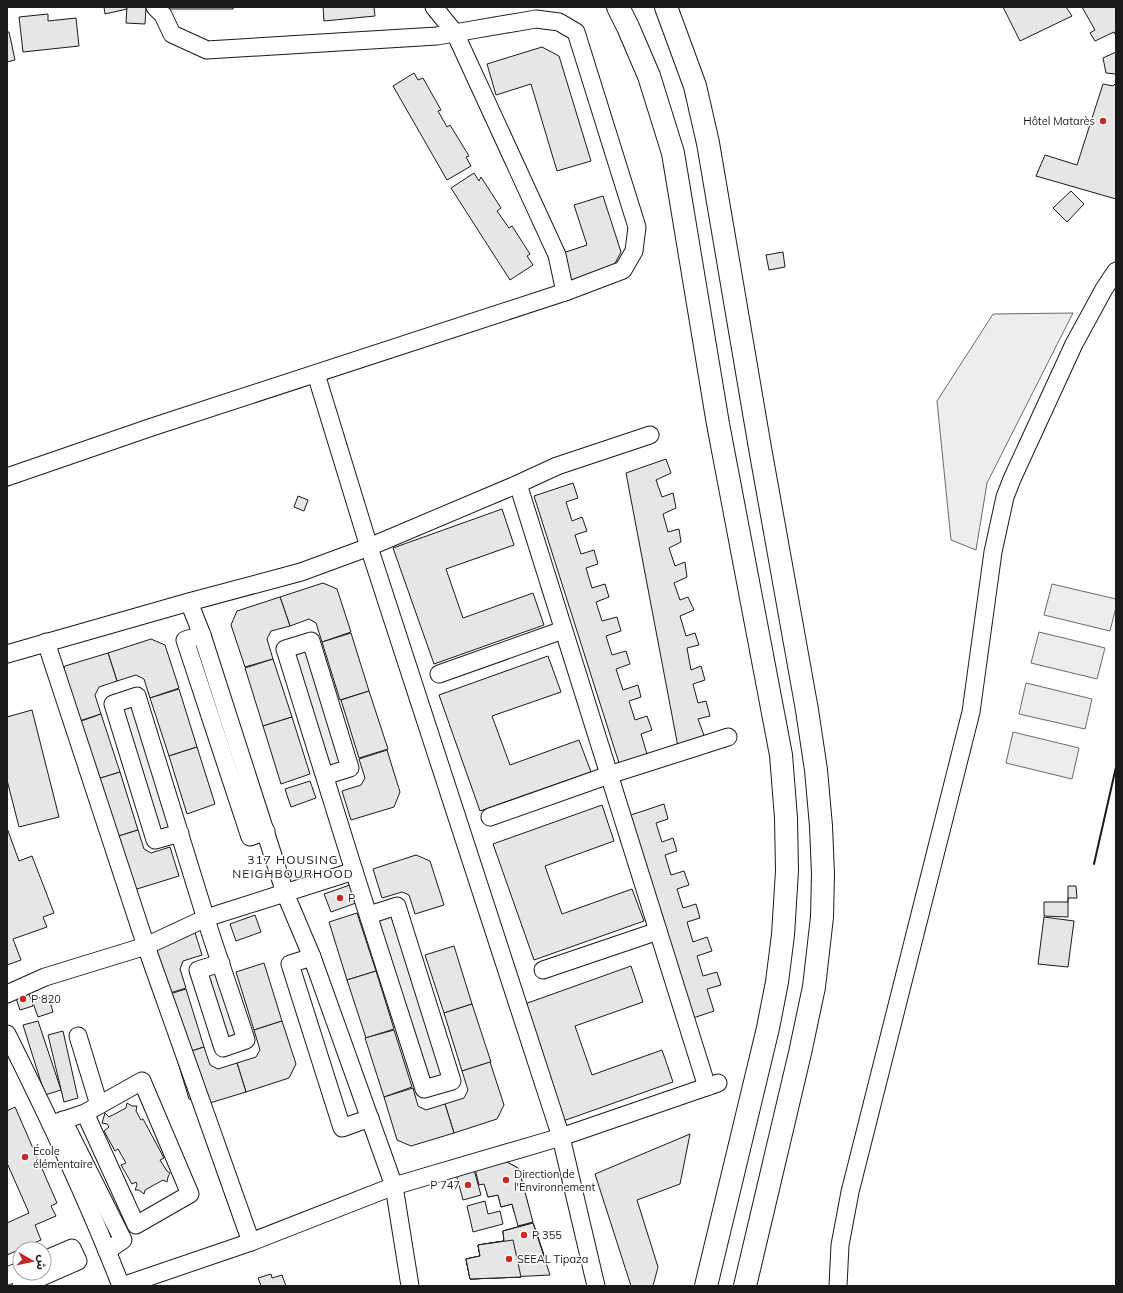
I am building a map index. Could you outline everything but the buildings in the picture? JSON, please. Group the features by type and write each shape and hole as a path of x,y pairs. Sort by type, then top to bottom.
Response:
{"highway":[{"path":"618,7 649,76 673,153 718,424 781,755 786,818 787,871 783,935 776,982 768,1028 706,1286"},
{"path":"666,7 695,86 708,143 760,448 807,710 816,770 821,826 823,874 822,917 814,987 800,1054 745,1286"}],"street":[{"path":"7,477 160,425 565,292 623,270 634,251 637,227 576,32 558,22 536,19 437,36 207,50 172,34 163,16 155,7"},
{"path":"434,7 455,33 557,255 565,292"},
{"path":"838,1286 840,1245 850,1192 972,712 992,552 1000,515 1012,479 1074,344 1116,270"},
{"path":"316,374 369,547 561,1137 596,1286"},
{"path":"7,654 301,572 369,547 557,466 650,435"},
{"path":"7,1034 58,1122 121,1286 251,1242 394,1186 561,1137 713,1085 658,931 518,484"},
{"path":"189,602 202,634 285,893 312,957 394,1186 410,1286"},
{"path":"439,674 564,630"},
{"path":"326,776 350,768 311,641 285,649 326,776 354,871 424,1089 452,1081 397,906 369,915"},
{"path":"46,642 146,946 251,1242"},
{"path":"180,833 155,840 113,704 137,696 221,962"},
{"path":"490,816 609,775 728,737"},
{"path":"7,994 45,977 146,946 206,918 354,871"},
{"path":"543,970 658,931"},
{"path":"312,957 290,964 342,1128 370,1118"},
{"path":"58,1122 92,1109 142,1081 190,1194 136,1225 92,1109 78,1036"},
{"path":"52,1257 72,1248 78,1261 52,1272"},
{"path":"21,1286 32,1281"}],"shaded area":[{"path":"1073,313 987,483 976,550 951,540 937,401 993,314"},
{"path":"1052,584 1116,599 1116,607 1110,631 1044,615"},
{"path":"1039,632 1105,648 1097,679 1031,663"},
{"path":"314,635 356,771 322,781 280,646"},
{"path":"1026,683 1092,699 1085,729 1019,714"},
{"path":"141,690 185,836 153,846 107,701"},
{"path":"1013,732 1079,748 1072,779 1006,763"},
{"path":"399,900 458,1083 421,1095 363,912"},
{"path":"223,957 251,1043 220,1053 193,967"}],"wall":[{"path":"1094,864 1116,767"}],"place":[{"name":"Hôtel Matarès","path":"1103,121"},
{"name":"P","path":"340,898"},
{"name":"P 820","path":"23,999"},
{"name":"École élémentaire","path":"25,1157"},
{"name":"Direction de l'Environnement","path":"506,1180"},
{"name":"P 747","path":"468,1185"},
{"name":"P 355","path":"524,1235"},
{"name":"SEEAL Tipaza","path":"509,1259"}],"district":[{"name":"317 HOUSING NEIGHBOURHOOD","path":"293,866"}]}
